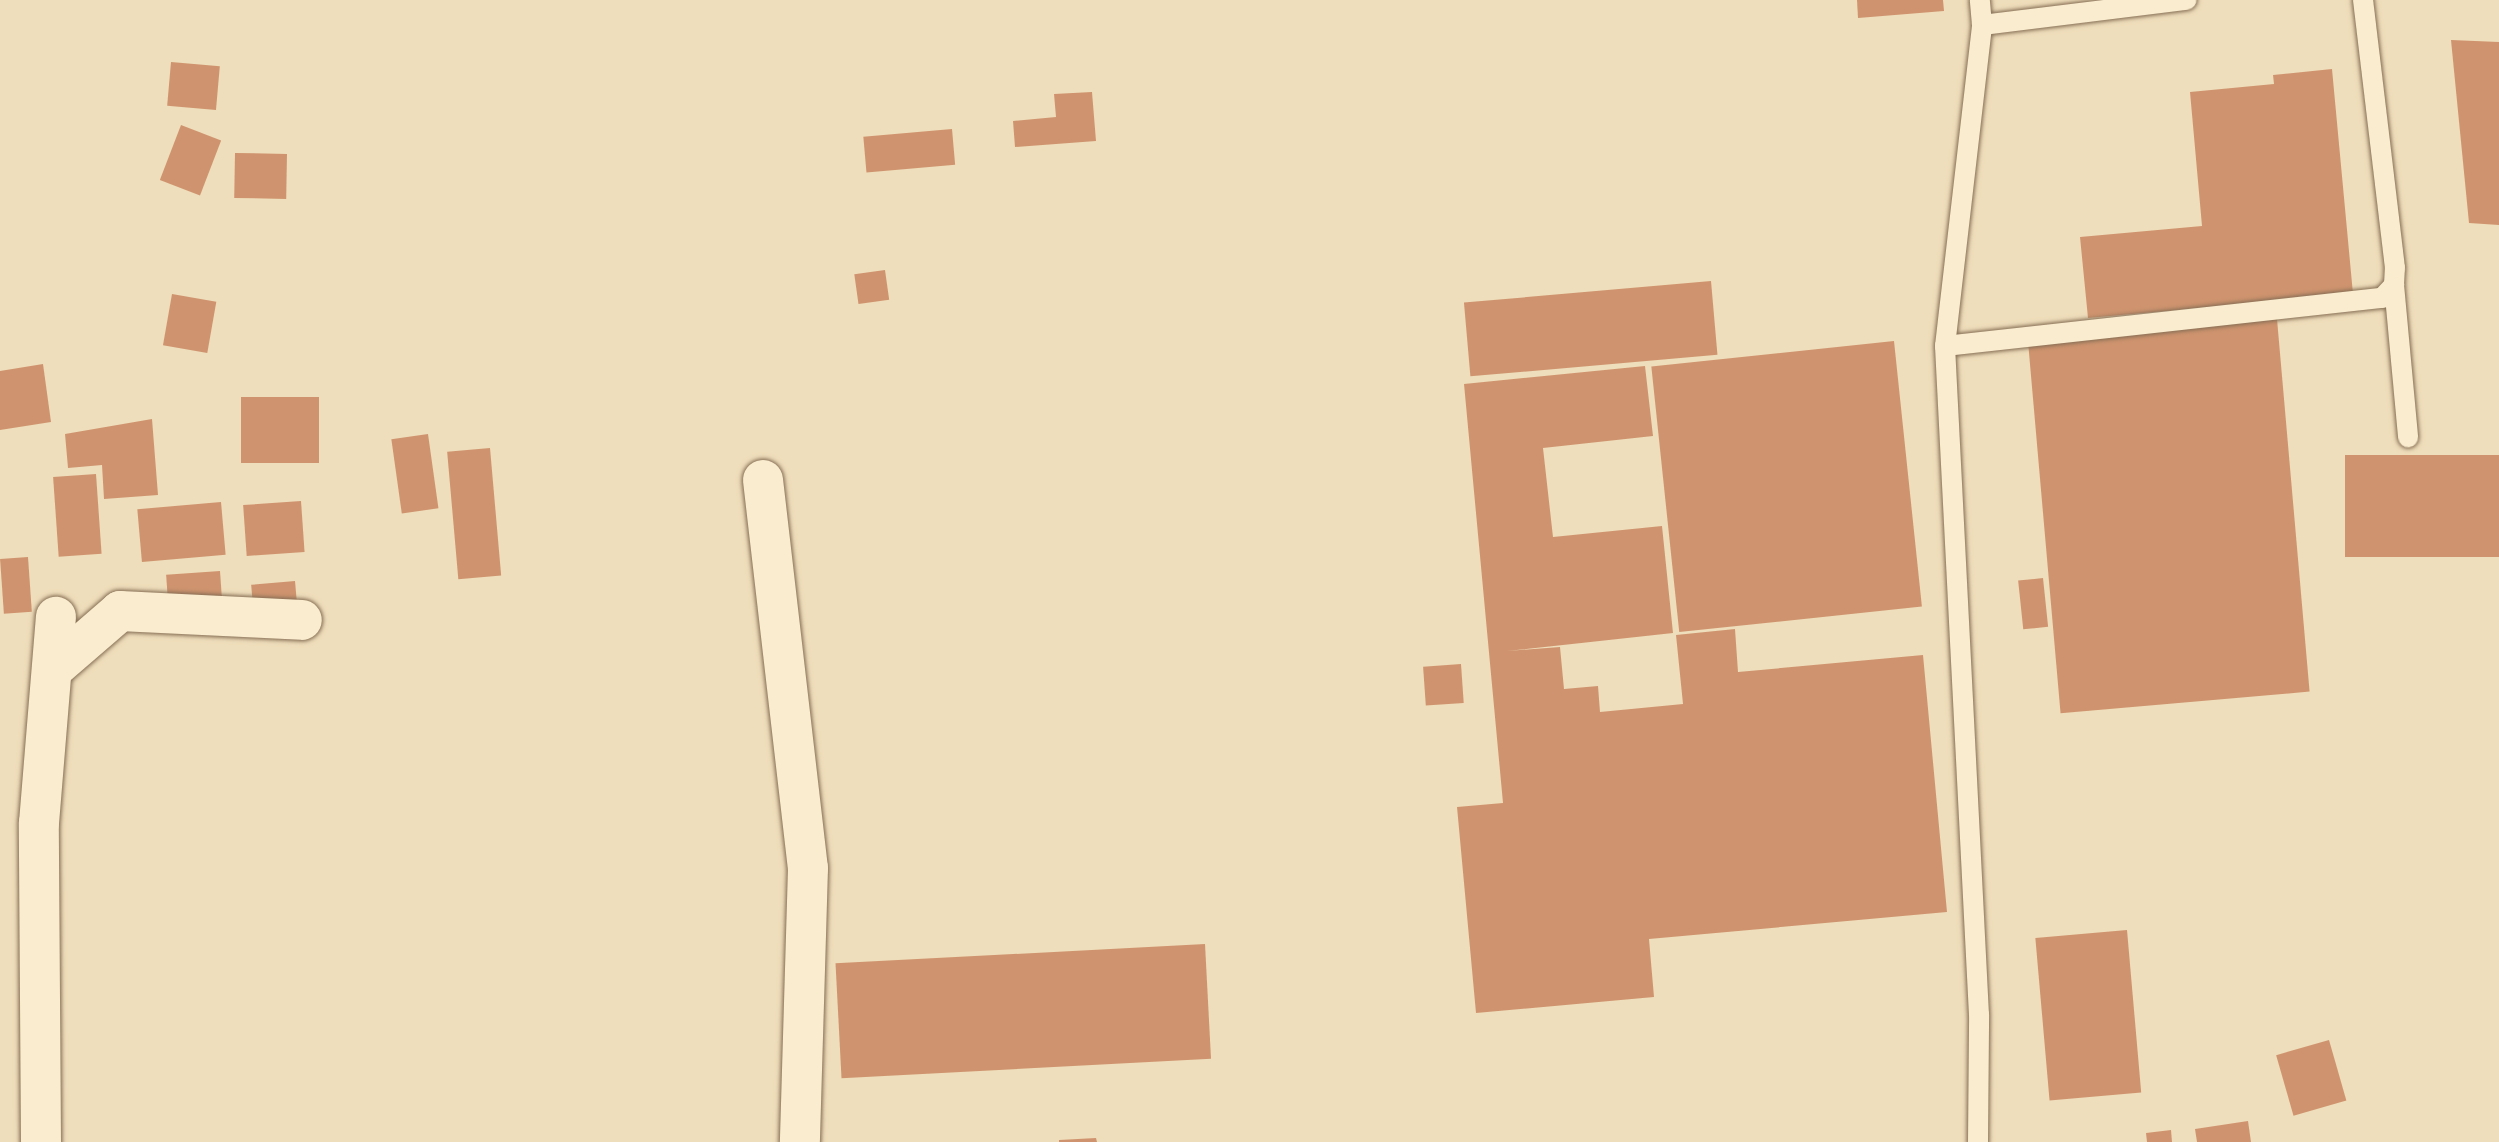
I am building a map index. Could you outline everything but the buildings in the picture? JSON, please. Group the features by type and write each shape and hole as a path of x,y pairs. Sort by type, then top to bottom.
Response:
{"street":[{"path":"763,480 808,868 800,1142"},
{"path":"52,670 120,611 302,620"},
{"path":"41,1142 39,823 56,617"}],"lane":[{"path":"1978,1142 1979,1015 1945,346 1982,25 1980,0"},
{"path":"1982,25 2186,0"},
{"path":"2363,0 2408,437"},
{"path":"1945,346 2382,298 2394,285"}]}
